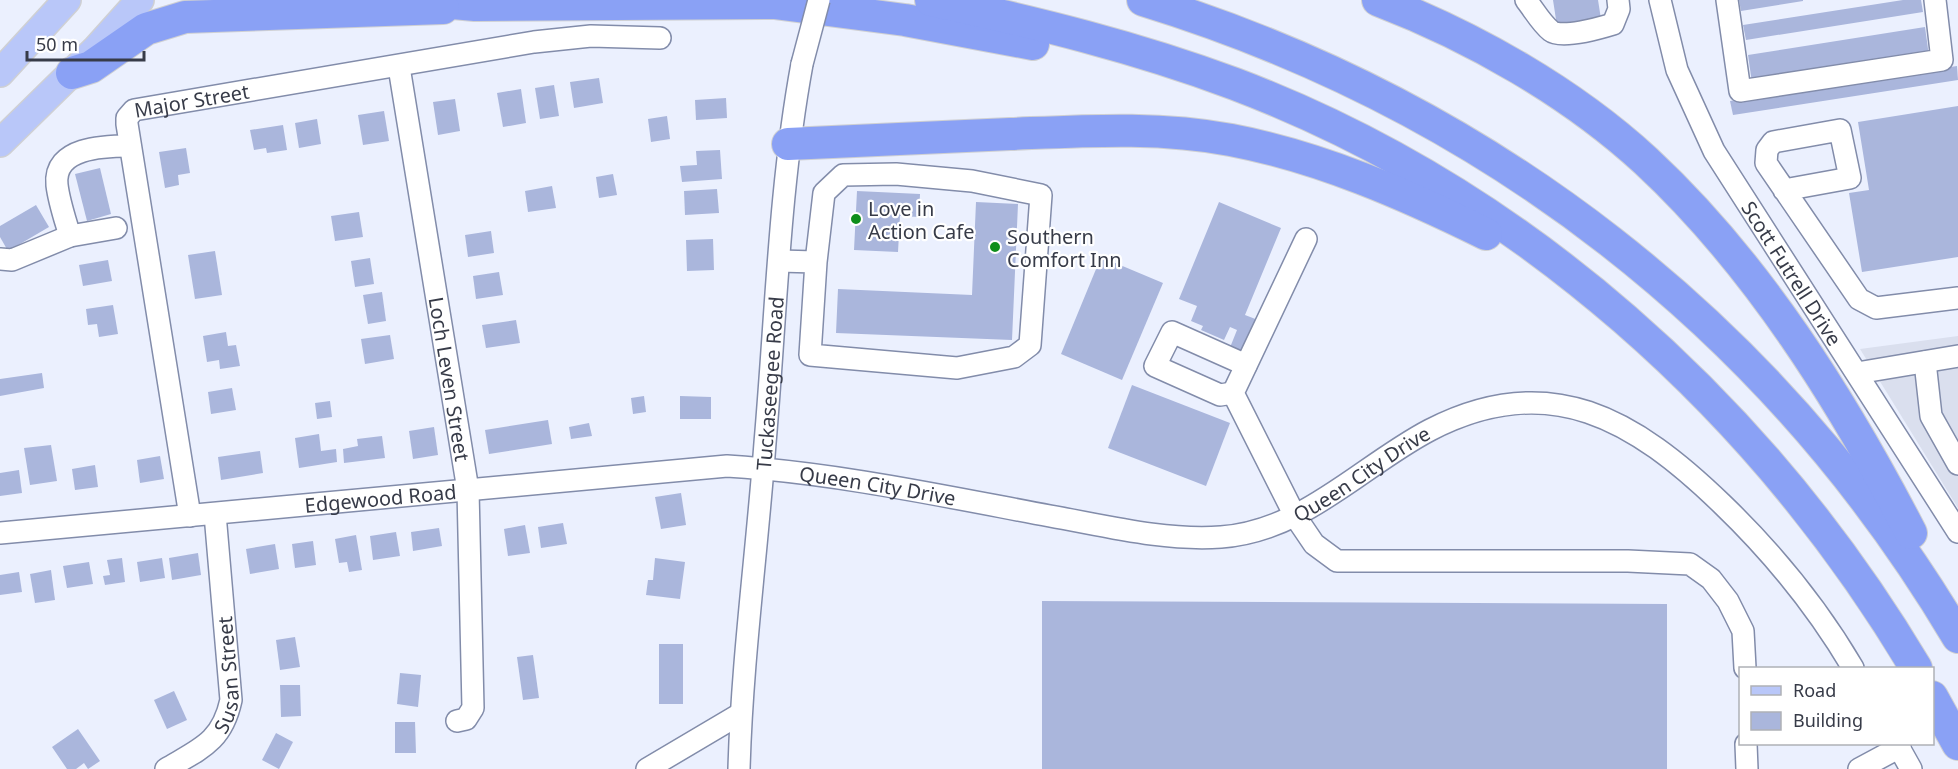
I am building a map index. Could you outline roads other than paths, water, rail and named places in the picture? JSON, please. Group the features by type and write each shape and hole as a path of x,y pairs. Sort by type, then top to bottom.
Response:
{"highway":[{"path":"420,0 457,4 785,4 905,20 1052,48 1287,106"},
{"path":"931,0 1099,39 1172,62 1287,106 1384,153 1455,194 1594,292 1688,375 1780,476 1867,588 1915,667"},
{"path":"1143,0 1245,34 1320,65 1374,91 1507,167 1608,238 1692,309 1789,407 1883,522 1924,581 1958,637"},
{"path":"1378,0 1459,37 1570,102 1644,159 1711,230 1795,339 1842,411 1895,502 1958,632"},
{"path":"72,73 91,67 146,29 185,17 438,9 457,4"},
{"path":"788,144 1134,130 1229,140 1310,159 1402,195 1487,235 1594,292"},
{"path":"1934,701 1958,744"}],"main road":[{"path":"0,73 67,0"},
{"path":"0,143 72,73 140,0"}],"street":[{"name":"Tuckaseegee Road","path":"739,769 740,714 763,469 788,144 802,64 819,0"},
{"path":"1526,0 1552,32 1559,34 1596,29 1613,24 1618,9 1618,0"},
{"name":"Scott Futrell Drive","path":"1660,0 1677,70 1704,133 1958,531"},
{"path":"1727,0 1740,91 1942,60 1935,0"},
{"name":"Major Street","path":"190,516 130,146 127,124 134,110 399,67 534,42 591,36 660,38"},
{"name":"Loch Leven Street","path":"399,67 468,490 473,708 466,719 457,721"},
{"path":"70,236 57,184 62,162 72,154 105,146 130,146"},
{"path":"896,174 972,181 1041,195 1030,345 1014,357 957,368 810,355 816,262 824,193 843,175 896,174"},
{"path":"1784,190 1859,299 1876,308 1958,298"},
{"path":"0,259 12,260 70,236 116,228"},
{"path":"1233,393 1306,239"},
{"path":"779,261 816,262"},
{"path":"1233,393 1220,395 1155,366 1172,332 1246,365"},
{"path":"1857,373 1958,356"},
{"path":"1925,362 1931,416 1958,464"},
{"path":"1233,393 1295,516 1314,544 1337,561 1628,561 1690,564 1711,579 1728,601 1743,631 1745,667"},
{"name":"Queen City Drive","path":"763,469 918,492 1154,534 1185,537 1242,535 1295,516 1324,500 1400,447 1462,416 1514,404 1564,406 1620,423 1661,449 1700,482 1773,556 1821,618 1852,667"},
{"name":"Edgewood Road","path":"0,533 727,466 763,469"},
{"name":"Susan Street","path":"166,769 212,741 228,717 231,700 215,514"},
{"path":"647,769 740,714"},
{"path":"1746,745 1747,769"},
{"path":"1858,769 1898,746 1911,769"}],"place":[{"name":"Love in Action Cafe","path":"856,219"},
{"name":"Southern Comfort Inn","path":"995,247"}]}
